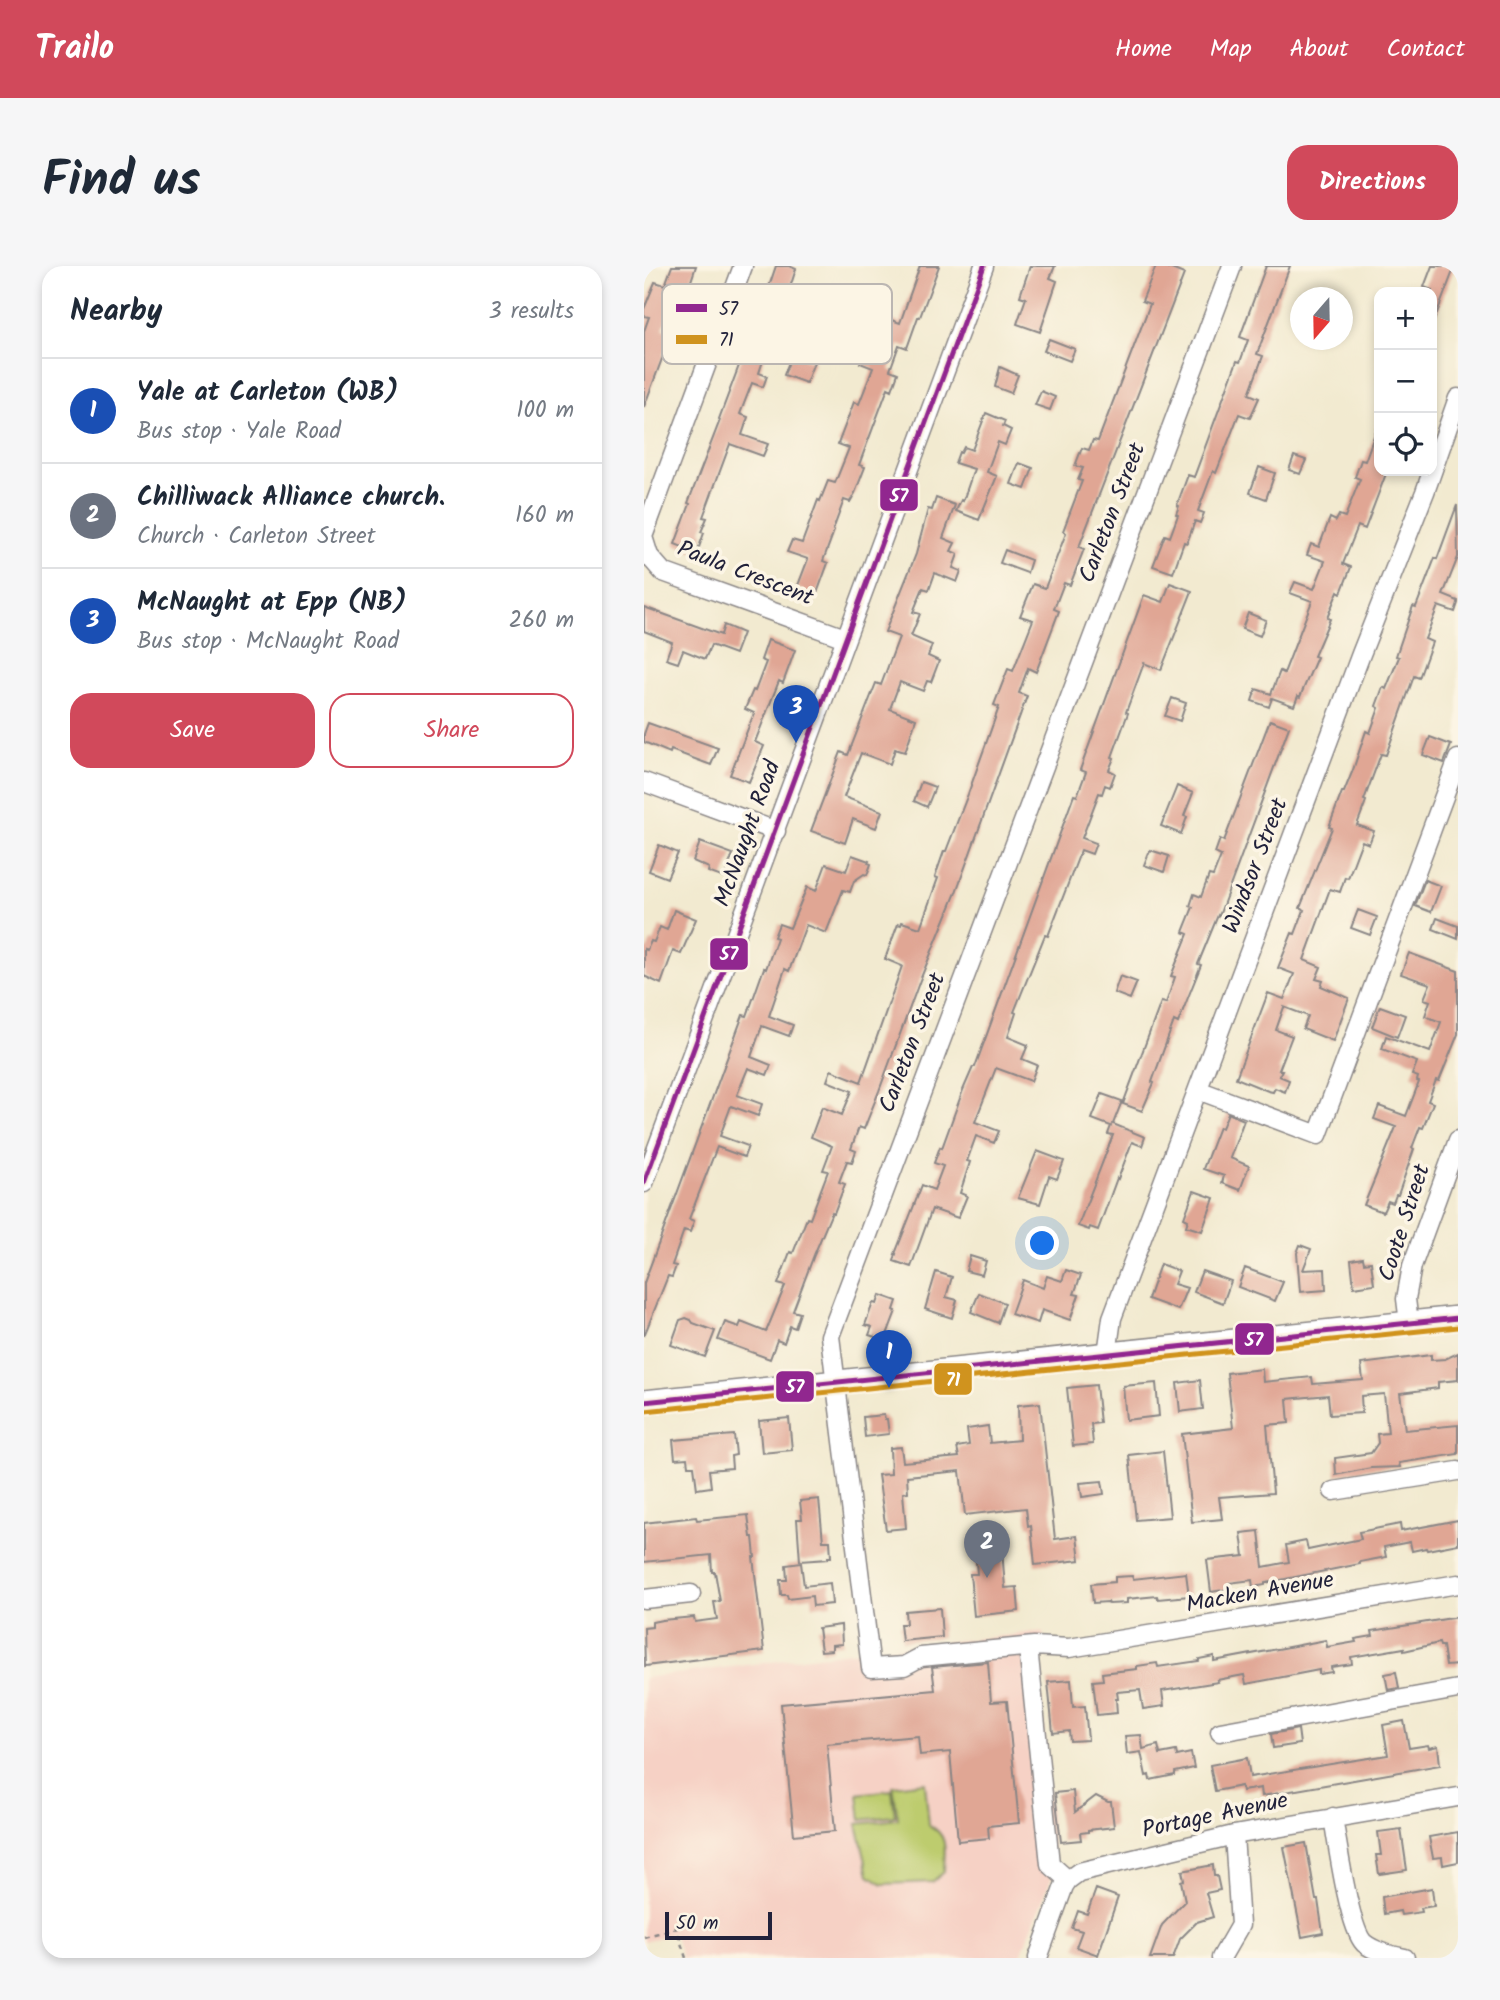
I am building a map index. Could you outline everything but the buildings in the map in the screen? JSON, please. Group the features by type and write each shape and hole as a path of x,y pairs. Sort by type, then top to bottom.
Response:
{"main road":[{"path":"644,1402 1458,1318"}],"street":[{"path":"737,284 744,266"},
{"name":"McNaught Road","path":"644,1183 984,266"},
{"name":"Carleton Street","path":"1069,1648 1028,1647 921,1657 904,1666 871,1668 830,1335 1232,266"},
{"path":"644,534 707,364"},
{"name":"Windsor Street","path":"1107,1353 1112,1318 1360,654 1425,492 1450,442 1458,398"},
{"name":"Paula Crescent","path":"644,540 649,556 663,572 845,638"},
{"path":"1198,1090 1318,1135 1458,759"},
{"path":"644,782 776,831"},
{"name":"Coote Street","path":"1409,1323 1406,1299 1412,1265 1458,1140"},
{"path":"1333,1491 1458,1471"},
{"name":"Macken Avenue","path":"1069,1648 1458,1584"},
{"path":"644,1599 691,1594"},
{"path":"1028,1647 1050,1864 1068,1880 1061,1892 1038,1958"},
{"path":"1220,1732 1458,1689"},
{"name":"Portage Avenue","path":"1068,1880 1087,1869 1234,1835 1458,1797"},
{"path":"1333,1817 1349,1908 1363,1942 1384,1954 1405,1958"},
{"path":"1221,1958 1240,1925 1234,1835"}],"path":[{"path":"644,1937 676,1928 686,1958"}],"shaded area":[{"path":"1033,1632 1044,1633 1038,1651 1054,1871 1020,1958 682,1958 674,1933 644,1942 644,1678"}],"green space":[{"path":"925,1782 929,1825 936,1829 943,1839 944,1872 932,1882 883,1884 869,1875 857,1824 898,1819 893,1786"},
{"path":"892,1790 895,1816 861,1820 858,1794"}],"transit line":[{"name":"57","path":"644,1183 984,266"},
{"name":"57","path":"644,1402 1458,1318"},
{"name":"71","path":"645,1411 1458,1327"}],"place":[{"name":"McNaught at Epp (NB)","path":"796,743"},
{"name":"Yale at Carleton (WB)","path":"889,1388"},
{"name":"Chilliwack Alliance church.","path":"987,1578"}]}
